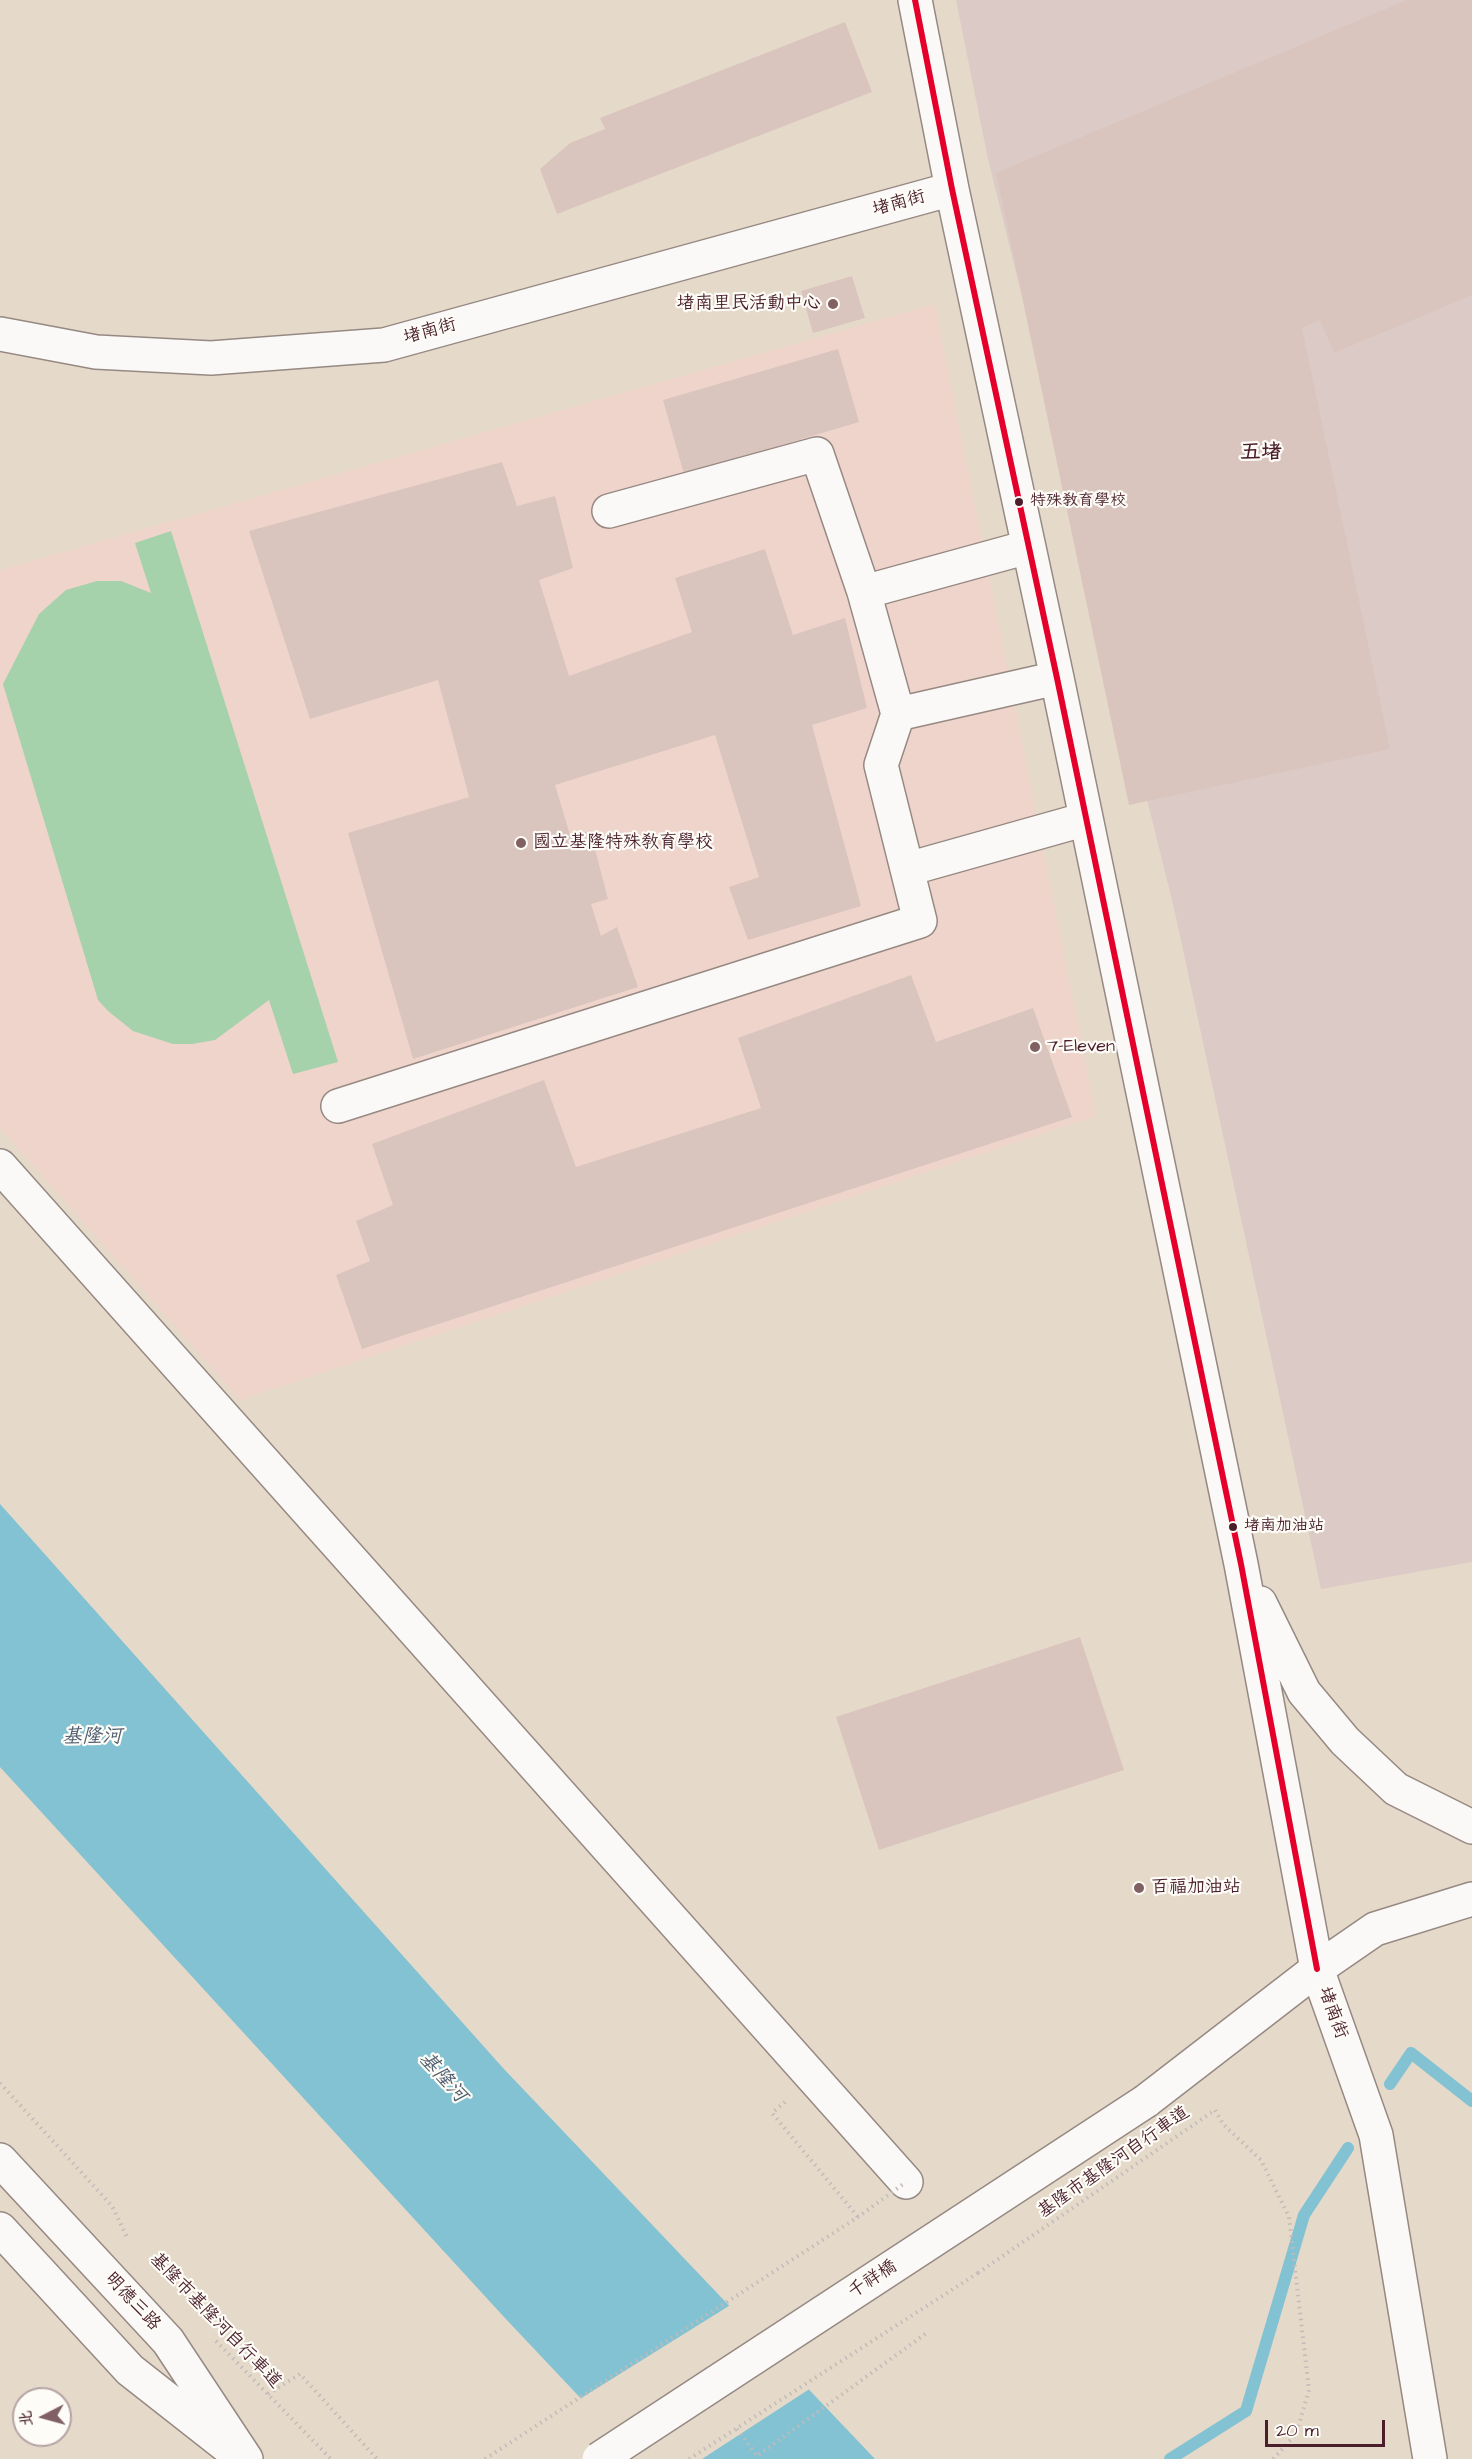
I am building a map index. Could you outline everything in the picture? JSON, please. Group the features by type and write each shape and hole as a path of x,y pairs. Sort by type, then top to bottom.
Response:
{"street":[{"path":"915,0 952,189"},
{"name":"堵南街","path":"0,334 96,352 211,358 384,345 952,189 1058,678 1241,1564 1317,1969 1376,2135 1430,2459"},
{"path":"338,1106 920,921 909,869 881,765 898,714 864,592 817,453 609,512"},
{"path":"864,592 1028,548"},
{"path":"898,714 1058,678"},
{"path":"909,869 1086,819"},
{"path":"0,1166 906,2182"},
{"name":"堵南街","path":"1241,1564 1304,1692 1345,1741 1396,1789 1472,1827"},
{"name":"千祥橋","path":"599,2459 1146,2101 1317,1969 1376,1929 1472,1899"},
{"name":"明德三路","path":"0,2160 168,2341 244,2459"},
{"name":"明德三路","path":"0,2229 130,2370 244,2459"}],"path":[{"name":"基隆市基隆河自行車道","path":"0,2083 112,2206 130,2244"},
{"path":"789,2099 772,2114 858,2217"},
{"name":"基隆市基隆河自行車道","path":"689,2459 978,2273 1215,2110 1223,2124 1261,2160 1289,2217 1300,2299 1308,2390 1296,2433 1273,2459"},
{"path":"485,2459 858,2217 906,2182"},
{"path":"737,2429 757,2457 928,2332"},
{"name":"基隆市基隆河自行車道","path":"211,2337 331,2459"},
{"path":"268,2394 300,2374 377,2459"}],"shaded area":[{"path":"956,0 1472,0 1472,1562 1321,1589 1174,908 988,159"},
{"name":"國立基隆特殊教育學校","path":"935,304 1096,1116 240,1400 0,1128 0,570"}],"green space":[{"path":"171,531 338,1062 293,1074 269,1000 215,1040 192,1044 173,1044 133,1031 98,1000 3,684 39,614 66,590 97,581 121,581 151,593 135,543"}],"water":[{"name":"基隆河","path":"0,1504 503,2068 875,2459 638,2459 504,2317 0,1767"}],"pier":[{"path":"732,2304 811,2388 702,2459 634,2459 578,2400"}],"building":[{"path":"1407,0 1472,0 1472,295 1334,353 1320,320 1302,328 1390,749 1129,805 996,173"},
{"path":"845,22 872,92 557,214 540,169 570,143 605,129 600,118"},
{"name":"堵南里民活動中心","path":"852,276 865,318 813,333 801,291"},
{"path":"838,349 859,422 684,474 663,400"},
{"path":"502,462 517,506 555,496 573,568 539,580 569,676 692,632 675,578 765,549 793,635 845,618 867,708 812,725 861,906 748,940 729,887 759,877 715,735 555,785 571,838 590,830 608,899 591,904 601,936 617,927 638,987 413,1059 348,833 469,797 438,680 310,719 249,531"},
{"path":"911,975 936,1042 1033,1008 1072,1117 362,1349 336,1275 370,1261 356,1221 393,1205 372,1144 544,1080 576,1167 761,1108 738,1038"},
{"path":"1080,1637 1124,1770 879,1850 836,1717"}],"waterway":[{"path":"1390,2084 1411,2053 1472,2101"},
{"path":"1170,2459 1246,2411 1304,2215 1348,2148"}],"transit line":[{"path":"915,0 952,189 1057,678 1241,1564 1317,1969"}],"place":[{"name":"堵南里民活動中心","path":"833,304"},
{"name":"特殊教育學校","path":"1019,502"},
{"name":"國立基隆特殊教育學校","path":"521,843"},
{"name":"7-Eleven","path":"1035,1047"},
{"name":"堵南加油站","path":"1233,1527"},
{"name":"百福加油站","path":"1139,1888"}],"district":[{"name":"五堵","path":"1261,454"}]}
